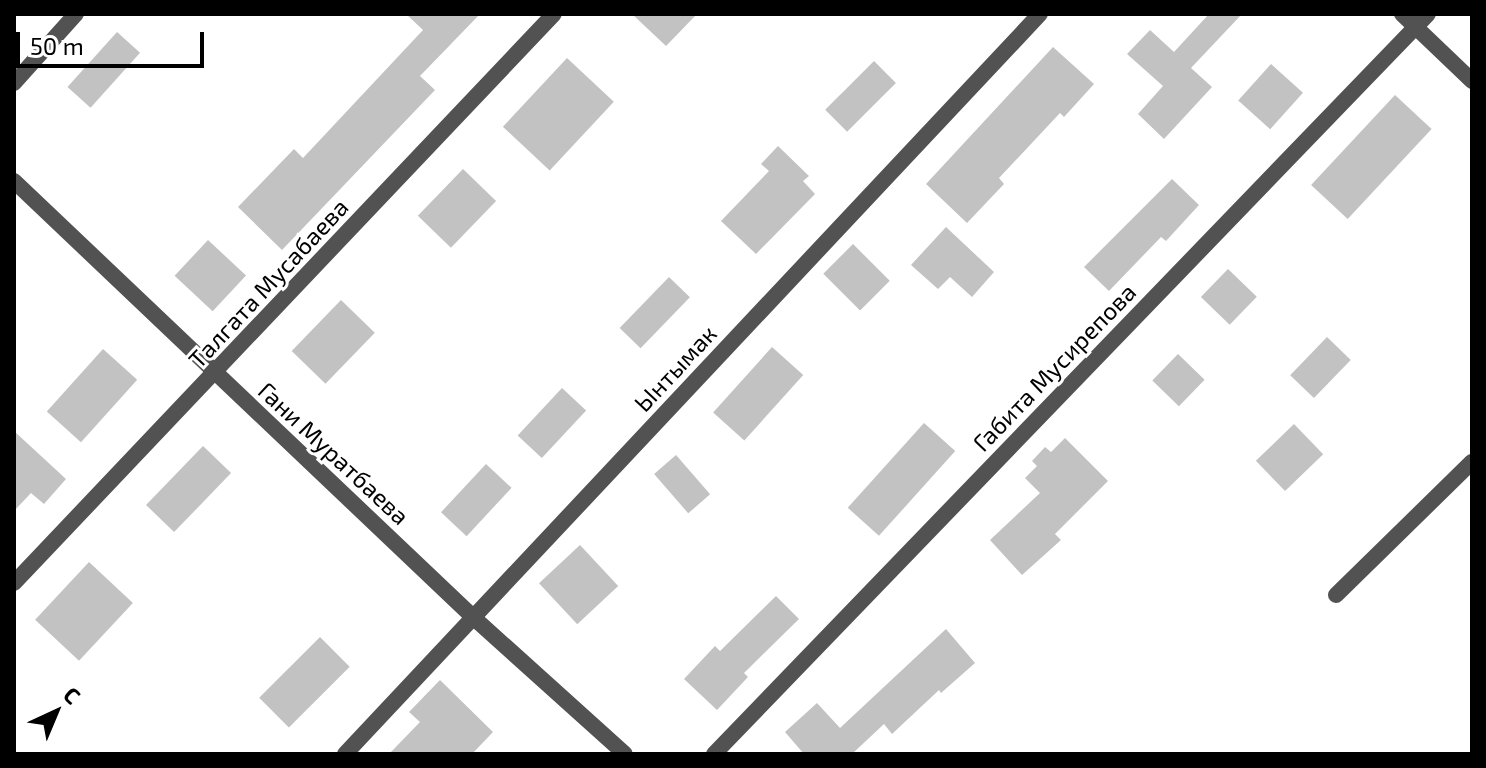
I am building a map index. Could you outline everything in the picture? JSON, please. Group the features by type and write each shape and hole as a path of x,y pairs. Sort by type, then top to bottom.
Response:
{"street":[{"path":"14,83 76,14"},
{"name":"Талгата Мусабаева","path":"14,583 216,374 554,14"},
{"name":"Ынтымак","path":"345,754 1040,14"},
{"path":"1402,14 1472,81"},
{"name":"Габита Мусирепова","path":"714,754 1428,14"},
{"name":"Гани Муратбаева","path":"14,181 474,618 625,754"},
{"path":"1336,595 1472,462"}],"building":[{"path":"406,14 480,14 420,76 435,90 282,250 238,207 294,149 303,158 423,30"},
{"path":"632,14 697,14 666,46"},
{"path":"1209,14 1242,14 1191,68 1212,87 1164,139 1138,114 1163,86 1127,54 1150,30 1174,52"},
{"path":"117,32 140,53 91,108 67,87"},
{"path":"1053,47 1094,84 1064,117 1060,113 999,178 1004,184 967,223 926,184"},
{"path":"567,58 614,102 550,170 503,127"},
{"path":"874,61 896,83 847,132 825,110"},
{"path":"1271,64 1303,93 1270,129 1238,100"},
{"path":"1395,95 1432,129 1348,219 1311,185"},
{"path":"778,146 809,176 803,181 815,194 756,254 721,221 769,171 761,164"},
{"path":"463,169 496,201 451,248 418,216"},
{"path":"1172,179 1199,205 1166,241 1161,237 1109,291 1084,267"},
{"path":"946,227 994,272 972,297 950,277 938,289 911,265"},
{"path":"208,240 246,275 213,311 175,276"},
{"path":"853,244 890,281 860,310 823,274"},
{"path":"1228,269 1257,297 1230,325 1201,297"},
{"path":"669,277 690,297 641,348 620,328"},
{"path":"341,300 375,333 325,384 292,351"},
{"path":"1327,337 1351,360 1314,398 1290,375"},
{"path":"772,347 803,375 744,441 713,412"},
{"path":"103,349 137,380 81,442 47,411"},
{"path":"1178,354 1205,380 1179,406 1152,381"},
{"path":"562,388 586,411 542,458 518,436"},
{"path":"924,423 955,451 879,536 848,508"},
{"path":"1294,424 1323,454 1285,491 1256,461"},
{"path":"14,431 66,479 44,504 31,493 14,511"},
{"path":"1065,438 1108,481 1055,534 1061,540 1022,575 990,540 1040,493 1025,478 1037,466 1032,461 1045,447 1051,452"},
{"path":"203,446 231,473 174,532 146,505"},
{"path":"676,455 710,494 688,513 654,474"},
{"path":"486,464 512,488 467,536 441,512"},
{"path":"580,545 618,586 577,624 539,583"},
{"path":"89,562 133,603 79,661 35,620"},
{"path":"776,596 799,619 744,673 748,677 717,710 684,679 715,646 720,651"},
{"path":"946,629 975,663 941,693 939,690 892,734 884,724 852,754 804,754 785,732 817,703 840,728"},
{"path":"320,637 350,667 289,728 259,698"},
{"path":"440,680 493,732 472,754 389,754 420,722 409,712"}]}
